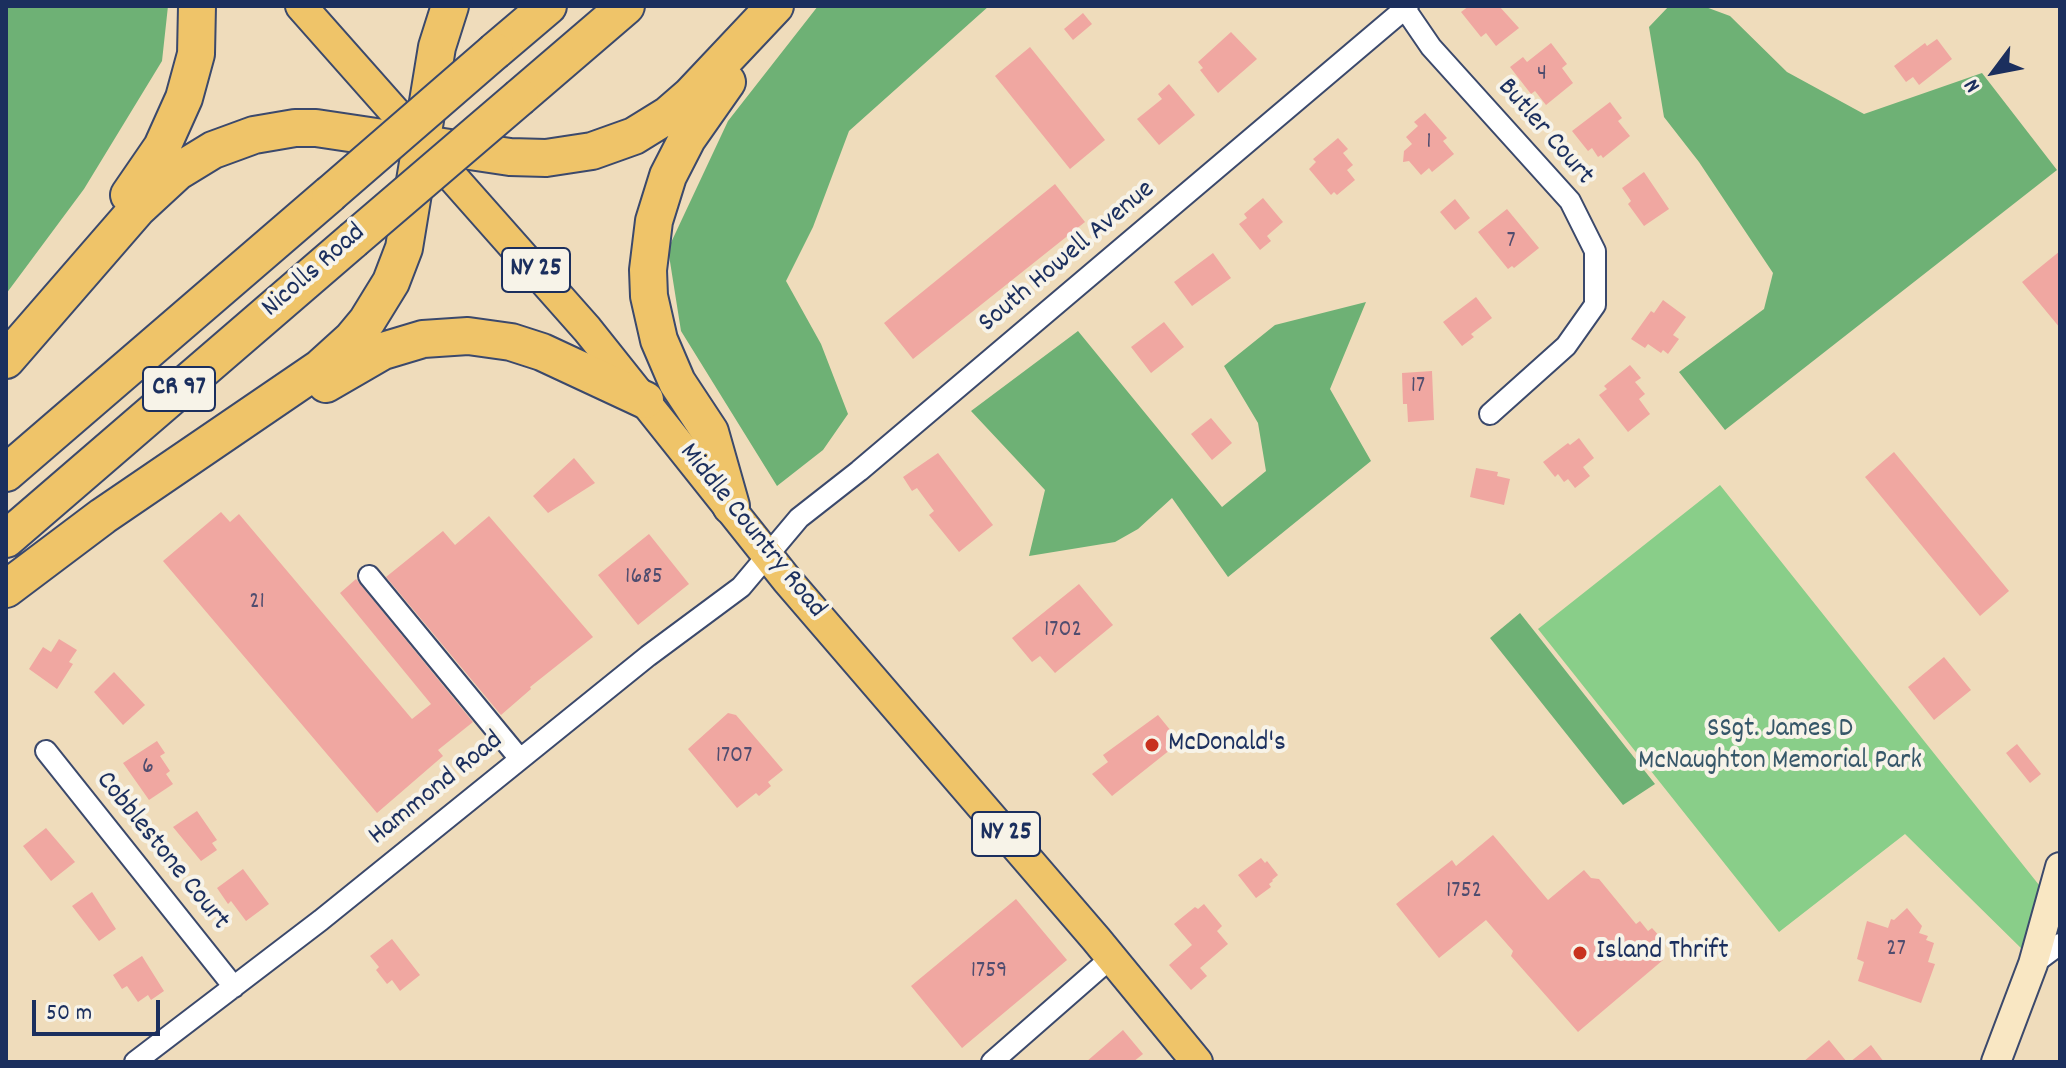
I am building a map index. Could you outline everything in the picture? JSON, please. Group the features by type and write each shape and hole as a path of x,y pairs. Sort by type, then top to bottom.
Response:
{"highway":[{"path":"58,299 175,124 192,78 198,31 197,6"},
{"path":"6,589 103,516 336,354 352,339 381,301 404,248 437,47 450,6"},
{"name":"Nicolls Road","path":"6,473 548,6"},
{"name":"Nicolls Road","path":"6,539 626,6"},
{"path":"6,360 158,188 194,160 213,150 254,135 295,128 336,130 510,157 546,158 592,151 616,144 652,126 680,105 776,6"},
{"path":"731,506 710,432 677,382 659,340 649,296 649,245 660,197 676,159 776,6"},
{"path":"221,436 312,394 383,351 423,339 446,336 511,342 559,359 645,400"}],"main road":[{"name":"Middle Country Road","path":"301,6 587,329 767,554 1112,957 1197,1062"}],"street":[{"name":"Butler Court","path":"1407,7 1431,47 1570,201 1595,251 1595,305 1566,346 1490,414"},
{"name":"South Howell Avenue","path":"767,554 806,512 859,471 1407,7"},
{"name":"Hammond Road","path":"135,1062 321,920 648,656 741,587 767,554"},
{"path":"369,576 520,759"},
{"name":"Cobblestone Court","path":"46,751 234,987"},
{"path":"1996,1062 2033,964 2060,867"},
{"path":"2033,964 2060,944"},
{"path":"992,1062 1112,957"}],"green space":[{"path":"6,6 168,6 162,61 84,189 6,294"},
{"path":"818,6 989,6 849,131 813,227 786,281 821,344 848,414 823,450 777,486 681,331 668,249 728,121"},
{"path":"1669,6 1703,6 1730,16 1787,72 1864,114 1982,73 2057,170 1725,430 1679,372 1764,309 1773,273 1699,162 1664,117 1649,27"},
{"path":"1366,302 1330,389 1371,461 1228,577 1172,498 1138,529 1115,542 1029,556 1045,490 971,411 1078,331 1222,507 1266,471 1258,423 1224,366 1275,325"},
{"name":"SSgt. James D McNaughton Memorial Park","path":"1720,485 2047,895 2027,954 1905,834 1779,932 1538,629"},
{"path":"1520,613 1655,784 1623,805 1490,638"}],"building":[{"path":"1469,6 1499,6 1519,28 1496,46 1486,33 1481,37 1461,12"},
{"path":"1083,13 1092,24 1073,40 1064,29"},
{"path":"1231,32 1257,59 1218,93 1200,70 1203,68 1198,62"},
{"path":"1937,39 1952,59 1919,85 1913,77 1906,82 1894,66 1925,43 1927,46"},
{"path":"1551,43 1567,64 1562,68 1573,83 1546,105 1535,91 1531,94 1510,67 1523,57 1527,62"},
{"path":"1030,47 1105,140 1070,169 995,76"},
{"path":"1169,84 1195,115 1159,145 1137,119 1162,99 1158,94"},
{"path":"1610,102 1622,118 1618,121 1630,136 1603,158 1601,155 1598,157 1592,148 1588,151 1572,131"},
{"path":"1425,113 1447,138 1443,141 1454,154 1432,172 1429,168 1421,175 1409,161 1403,162 1404,151 1412,144 1406,137 1418,126 1414,122"},
{"path":"1338,138 1348,149 1343,153 1353,165 1347,170 1355,180 1337,195 1334,192 1331,195 1309,169 1316,162 1313,159"},
{"path":"1644,172 1669,209 1644,226 1628,204 1631,201 1622,188"},
{"path":"1055,184 1085,222 913,359 884,323"},
{"path":"1263,198 1283,222 1267,236 1271,241 1260,250 1239,224 1247,218 1244,214"},
{"path":"1455,199 1470,218 1455,230 1440,212"},
{"path":"1507,209 1539,248 1514,268 1508,269 1478,232"},
{"path":"2060,251 2060,328 2022,282"},
{"path":"1213,253 1231,278 1192,306 1174,282"},
{"path":"1476,297 1492,318 1471,334 1474,337 1462,346 1443,322"},
{"path":"1663,300 1686,317 1673,335 1679,339 1668,354 1648,344 1645,348 1631,339"},
{"path":"1164,322 1184,347 1151,373 1131,347"},
{"path":"1630,365 1641,378 1635,382 1645,394 1639,399 1650,414 1628,432 1599,395 1607,389 1604,386"},
{"path":"1432,371 1434,420 1408,422 1407,404 1403,404 1402,373"},
{"path":"1211,418 1232,443 1212,460 1191,434"},
{"path":"1579,438 1594,458 1583,467 1590,476 1575,488 1568,479 1564,482 1558,474 1555,477 1543,462"},
{"path":"1894,452 2009,591 1980,616 1865,477"},
{"path":"938,453 993,525 959,552 929,515 934,511 917,488 912,491 903,477"},
{"path":"574,458 595,483 548,513 533,496"},
{"path":"1476,468 1498,472 1497,476 1510,479 1504,505 1470,497"},
{"path":"221,512 230,522 239,514 412,719 431,704 340,593 356,579 473,722 438,750 443,756 377,813 163,561"},
{"path":"489,516 593,637 530,687 501,715 386,577 443,531 455,545"},
{"path":"649,534 689,584 638,625 598,575"},
{"path":"1079,584 1113,625 1055,673 1040,656 1032,662 1012,638"},
{"path":"59,639 77,650 69,662 73,664 57,689 29,669 43,647 51,652"},
{"path":"1944,657 1971,690 1934,720 1908,687"},
{"path":"114,672 145,705 123,725 94,692"},
{"path":"728,713 736,715 783,770 768,782 771,786 759,796 756,793 737,808 688,749"},
{"path":"1158,715 1180,742 1112,796 1092,774 1108,762 1103,755"},
{"path":"157,741 165,753 160,756 170,771 166,774 173,784 149,800 123,763"},
{"path":"2017,744 2041,774 2030,783 2006,753"},
{"path":"197,811 217,840 212,843 217,850 201,861 173,827"},
{"path":"46,828 75,862 51,881 23,846"},
{"path":"1493,835 1548,900 1584,870 1591,878 1599,879 1636,924 1640,921 1648,931 1652,928 1662,939 1652,947 1663,960 1578,1032 1511,956 1513,951 1486,920 1439,958 1396,904 1452,860 1456,866"},
{"path":"1261,858 1278,875 1269,884 1271,887 1256,898 1238,875"},
{"path":"243,869 269,904 246,921 217,888"},
{"path":"92,892 116,929 99,941 72,906"},
{"path":"1016,899 1067,960 962,1048 911,986"},
{"path":"1204,904 1222,926 1217,931 1228,944 1200,968 1207,976 1191,990 1169,965 1192,945 1174,924 1195,907 1198,909"},
{"path":"1907,908 1922,926 1919,933 1928,936 1926,940 1934,943 1928,962 1935,964 1921,1003 1858,981 1864,962 1857,959 1867,921 1888,928 1891,919 1894,920"},
{"path":"392,939 420,975 400,991 392,980 387,984 370,956"},
{"path":"142,956 164,991 151,1000 148,995 138,1002 127,986 122,989 113,975"},
{"path":"1123,1030 1143,1054 1133,1062 1086,1062"},
{"path":"1829,1040 1847,1062 1803,1062"},
{"path":"1871,1045 1884,1062 1850,1062"}],"place":[{"name":"McDonald's","path":"1152,745"},
{"name":"Island Thrift","path":"1580,953"}]}
